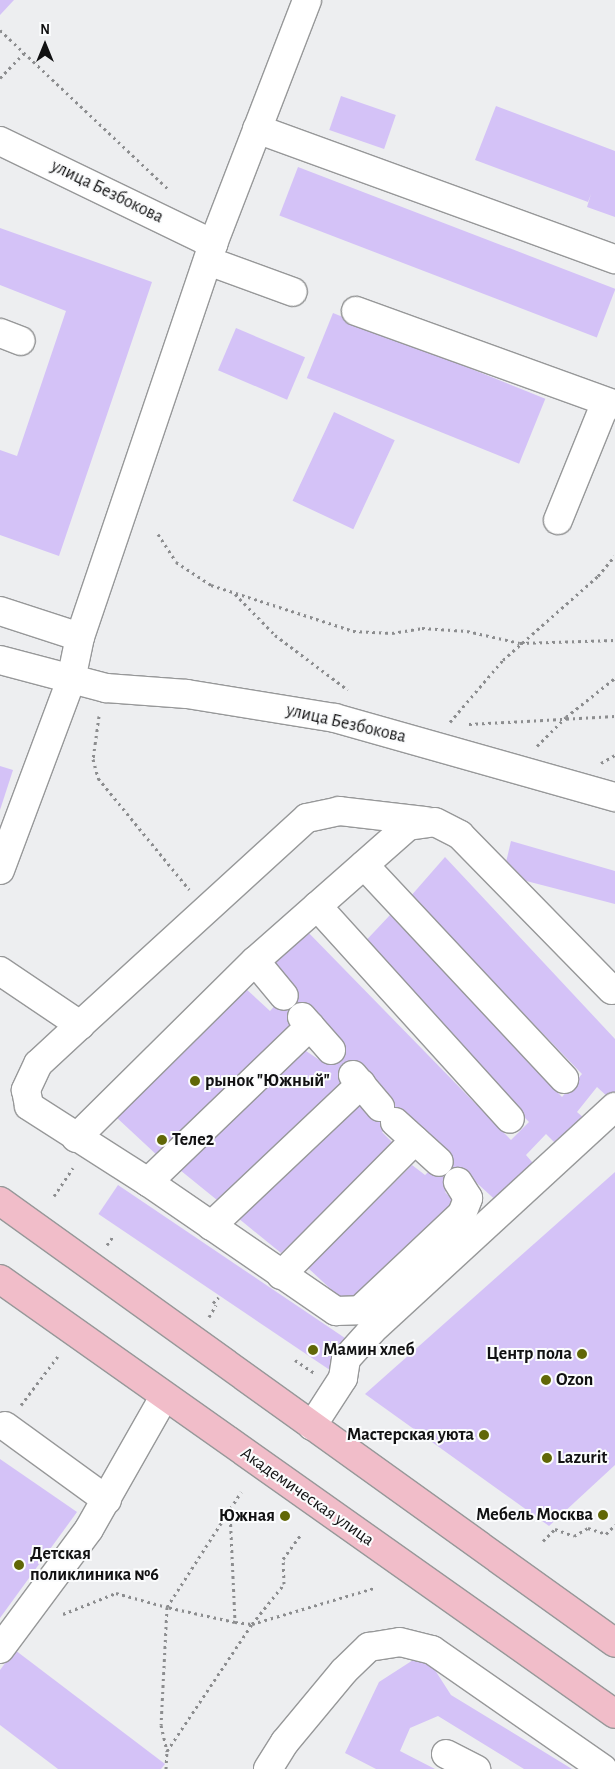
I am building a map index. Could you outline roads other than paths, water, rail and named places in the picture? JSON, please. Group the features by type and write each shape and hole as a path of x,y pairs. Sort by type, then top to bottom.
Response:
{"main road":[{"path":"5,1213 312,1426 615,1643"},
{"name":"Академическая улица","path":"0,1279 164,1397 615,1714"}],"street":[{"path":"0,870 71,680 80,637 210,252 308,0"},
{"path":"258,129 615,259"},
{"name":"улица Безбокова","path":"0,141 210,252 293,292"},
{"path":"356,311 610,403 558,520"},
{"path":"0,611 80,637"},
{"name":"улица Безбокова","path":"0,660 106,688 187,694 335,718 615,797"},
{"path":"458,1182 468,1198 462,1214 360,1310 336,1311 148,1182 29,1106 26,1090 38,1064 307,818 339,811 435,822 460,835 612,990"},
{"path":"83,1142 255,962 408,826 435,822"},
{"path":"364,864 564,1079"},
{"path":"317,906 510,1119"},
{"path":"255,962 284,996"},
{"path":"0,972 80,1025"},
{"path":"148,1182 306,1022 332,1050"},
{"path":"212,1226 357,1080 388,1115 439,1162"},
{"path":"312,1426 343,1378 346,1359 371,1331 615,1107"},
{"path":"281,1275 415,1140"},
{"path":"0,1649 90,1529 164,1397"},
{"path":"6,1426 106,1500"},
{"path":"268,1769 285,1742 344,1671 369,1648 400,1642 432,1650 603,1769"},
{"path":"446,1754 476,1769"}],"place":[{"name":"рынок \"Южный\"","path":"195,1081"},
{"name":"Теле2","path":"162,1140"},
{"name":"Мамин хлеб","path":"313,1350"},
{"name":"Центр пола","path":"582,1354"},
{"name":"Ozon","path":"546,1380"},
{"name":"Мастерская уюта","path":"484,1435"},
{"name":"Lazurit","path":"547,1458"},
{"name":"Мебель Москва","path":"603,1515"},
{"name":"Южная","path":"285,1516"},
{"name":"Детская поликлиника №6","path":"19,1565"}]}
